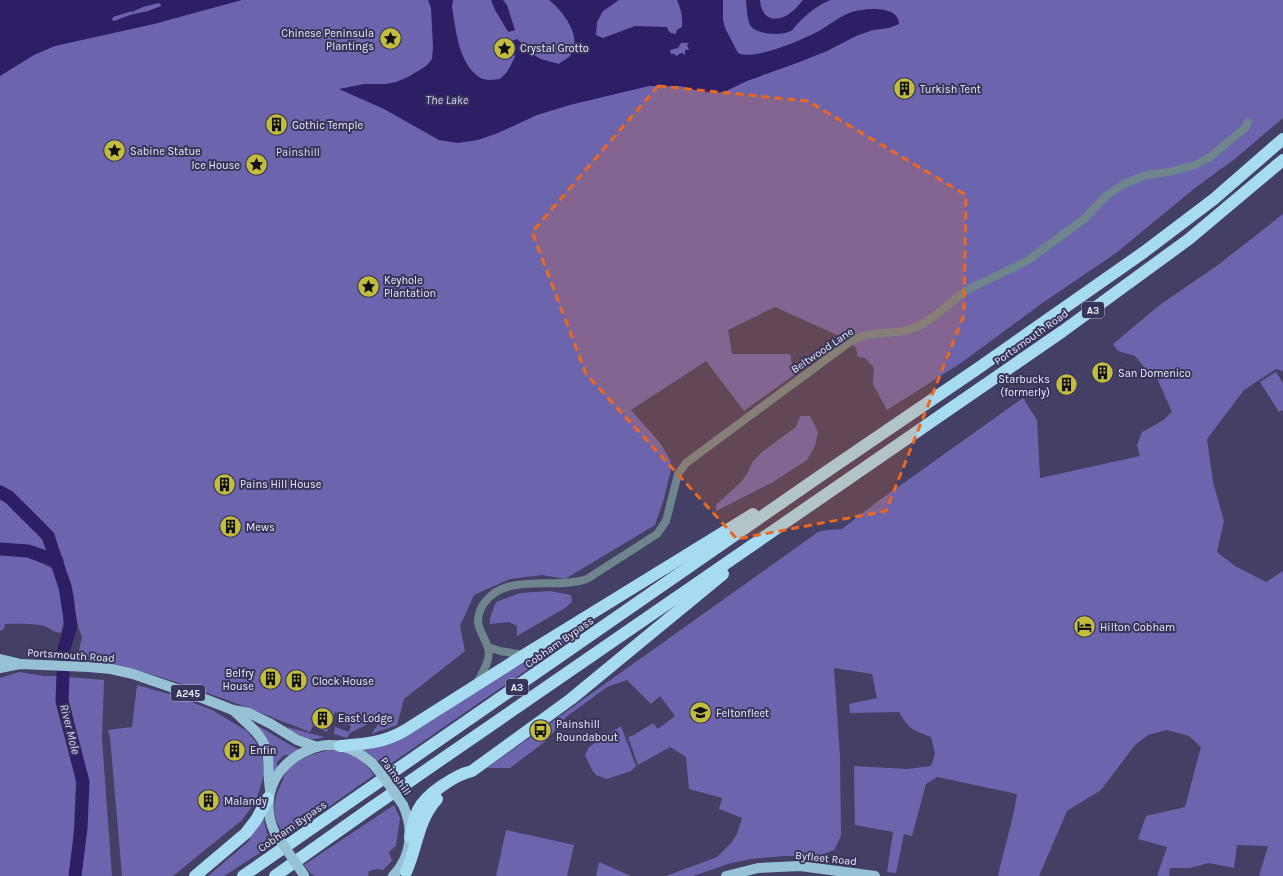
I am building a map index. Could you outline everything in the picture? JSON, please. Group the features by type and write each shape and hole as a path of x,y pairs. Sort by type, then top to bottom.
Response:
{"highway":[{"name":"Portsmouth Road","path":"790,497 1144,252 1214,198 1283,139"},
{"name":"Portsmouth Road","path":"784,523 1136,279 1189,239 1283,160"},
{"path":"340,746 376,742 394,737 749,516 790,497"},
{"name":"Cobham Bypass","path":"243,876 790,497"},
{"path":"406,874 411,862 422,821 429,808 436,800 458,784 472,771 571,700 784,523"},
{"name":"A3","path":"275,876 784,523"},
{"path":"410,837 418,809 424,802 432,794 462,774 472,771"},
{"path":"195,876 246,833 256,820 269,794"}],"main road":[{"name":"Portsmouth Road","path":"0,659 20,664 111,669 142,677 233,710 248,713 297,740 317,746"},
{"name":"Portsmouth Road","path":"0,668 20,664"},
{"name":"Portsmouth Road","path":"233,710 254,728 263,742 268,758 269,794"},
{"name":"Painshill","path":"269,794 277,776 287,763 297,755 317,746 329,744 340,746 358,753 372,763 380,772 403,805 409,822 410,837 407,856 393,876"},
{"path":"269,794 270,815 275,833 304,876"},
{"path":"406,874 407,856"},
{"name":"Byfleet Road","path":"726,876 758,868 800,866 875,876"}],"street":[{"name":"Beltwood Lane","path":"475,687 488,662 488,647 481,631 478,619 482,607 488,598 510,586 520,584 575,582 587,579 657,534 666,521 678,474 686,463 850,341 865,334 905,331 921,325 969,289 1027,262 1084,219 1106,196 1122,185 1146,175 1168,172 1195,165 1214,153 1244,128 1248,122"},
{"path":"488,647 500,651 524,655"}],"highlighted area":[{"path":"658,86 808,101 966,195 964,315 886,511 737,539 586,374 532,232"}],"green space":[{"path":"0,0 746,0 748,18 790,31 813,10 830,0 1283,0 1283,118 1236,158 1195,188 1116,253 1041,304 961,363 887,410 873,384 874,368 865,358 858,357 856,348 839,336 775,307 728,330 732,354 790,354 794,375 744,411 706,361 631,410 661,444 670,460 671,470 663,502 655,525 565,579 542,575 510,579 474,595 460,626 465,651 404,699 397,725 371,734 385,715 350,733 347,738 334,734 335,727 349,732 351,726 346,723 345,725 341,723 344,714 335,712 327,732 313,726 310,732 227,700 164,678 126,668 77,659 82,637 76,621 74,596 70,581 61,559 54,533 23,502 0,485"},
{"path":"760,0 803,0 789,14 778,19 773,19 769,18 763,11"},
{"path":"1283,214 1283,371 1276,369 1244,390 1207,439 1213,482 1224,521 1217,552 1235,566 1266,582 1283,571 1283,876 1259,876 1268,846 1237,845 1234,868 1209,863 1190,868 1170,868 1169,876 1157,876 1167,847 1138,839 1146,816 1185,807 1201,747 1189,736 1167,730 1148,735 1135,745 1101,790 1067,811 1039,876 998,876 1017,794 937,777 926,784 912,836 904,834 896,873 887,872 893,832 855,825 854,766 907,769 931,766 935,754 931,737 919,733 909,726 899,712 850,713 849,704 877,698 872,674 834,668 840,757 841,836 834,850 819,856 785,856 751,859 731,863 693,876 666,876 717,857 732,842 737,834 742,818 719,809 722,798 689,789 686,757 670,747 638,765 628,737 653,723 658,729 675,716 660,696 651,704 627,680 607,687 566,717 546,741 510,768 487,768 818,532 842,529 877,502 1023,398 1037,420 1040,478 1140,456 1137,445 1142,432 1162,421 1172,412 1156,376 1148,372 1135,356 1118,351 1113,344 1161,304 1218,265"},
{"path":"1276,372 1283,383 1283,410 1279,412 1260,382"},
{"path":"800,416 810,416 818,432 815,446 807,460 773,482 716,511 716,505 741,482 747,474 753,461 762,452 796,427"},
{"path":"0,499 9,504 43,539 47,552 17,545 0,545"},
{"path":"0,553 9,556 26,556 57,572 64,617 61,633 35,624 5,624 4,629 0,631"},
{"path":"550,591 571,595 572,602 565,608 517,636 517,626 509,622 490,624 490,618 496,602 520,593"},
{"path":"579,628 582,632 386,767 384,764 382,765 372,756 359,748 375,748 397,741"},
{"path":"19,672 44,676 59,676 57,706 76,779 73,848 70,876 0,876 0,678"},
{"path":"68,677 104,680 102,739 112,876 80,876 87,814 87,778 67,701"},
{"path":"137,685 176,696 212,710 247,731 256,742 263,760 264,775 256,801 242,820 173,876 122,876 110,737 108,730 132,727"},
{"path":"255,725 289,745 301,750 293,755 284,755 277,762 277,769 272,775"},
{"path":"283,726 324,737 318,739 307,739 297,735"},
{"path":"621,726 636,766 631,771 607,779 596,775 585,755 589,747"},
{"path":"328,750 346,752 361,758 374,775 286,837 275,817 274,804 278,790 286,773 288,769 302,759"},
{"path":"394,805 400,818 396,846 389,852 392,861 383,870 377,869 369,871 368,876 315,876 311,874 304,865"},
{"path":"263,814 266,830 272,845 224,876 208,876 249,841"},
{"path":"506,830 574,845 567,876 496,876"},
{"path":"599,862 631,876 596,876"}],"water":[{"path":"0,0 242,0 154,24 55,46 34,55 0,76","holes":["159,3 161,5 148,11 130,15 114,21 112,20 113,17 132,11 134,13 134,11 143,7"]},
{"name":"The Lake","path":"428,0 453,0 452,7 455,26 459,45 466,63 479,77 489,80 500,79 507,72 515,57 514,53 511,52 510,44 512,41 517,39 534,55 541,59 559,64 569,57 575,42 573,34 566,18 549,0 619,0 603,11 597,22 596,35 603,38 635,26 667,27 671,33 676,34 677,30 682,27 680,7 677,0 723,0 723,20 725,28 738,53 745,55 766,52 800,40 817,32 840,17 855,11 871,9 887,10 893,13 899,24 889,28 873,30 856,36 827,51 747,81 724,92 702,92 680,86 649,86 570,105 537,115 498,133 478,140 458,143 439,140 384,109 339,89 364,84 386,84 396,82 408,77 426,66 432,59 433,47 431,8","holes":["681,43 689,43 687,45 689,50 685,50 685,55 682,53 677,56 675,54 671,54 670,50 678,48"]},
{"path":"491,0 503,0 507,5 515,30 509,32 507,30"},
{"path":"746,0 760,0 763,11 766,15 769,18 778,19 789,14 803,0 830,0 810,12 791,31 781,34 769,34 758,31 750,25"}],"waterway":[{"name":"River Mole","path":"0,492 9,497 48,536 65,587 71,625 64,649 62,701 83,782 81,828 75,876"},
{"name":"River Mole","path":"0,549 28,551 57,561"}],"place":[{"name":"Chinese Peninsula Plantings","path":"390,39"},
{"name":"Crystal Grotto","path":"504,48"},
{"name":"Turkish Tent","path":"905,89"},
{"name":"Gothic Temple","path":"277,125"},
{"name":"Sabine Statue","path":"114,151"},
{"name":"Ice House","path":"256,165"},
{"name":"Keyhole Plantation","path":"369,286"},
{"name":"San Domenico","path":"1103,373"},
{"name":"Starbucks (formerly)","path":"1066,385"},
{"name":"Pains Hill House","path":"224,484"},
{"name":"Mews","path":"230,527"},
{"name":"Hilton Cobham","path":"1084,627"},
{"name":"Belfry House","path":"270,679"},
{"name":"Clock House","path":"297,681"},
{"name":"Feltonfleet","path":"701,713"},
{"name":"East Lodge","path":"322,718"},
{"name":"Painshill Roundabout","path":"541,730"},
{"name":"Enfin","path":"235,750"},
{"name":"Malandy","path":"209,801"}]}
